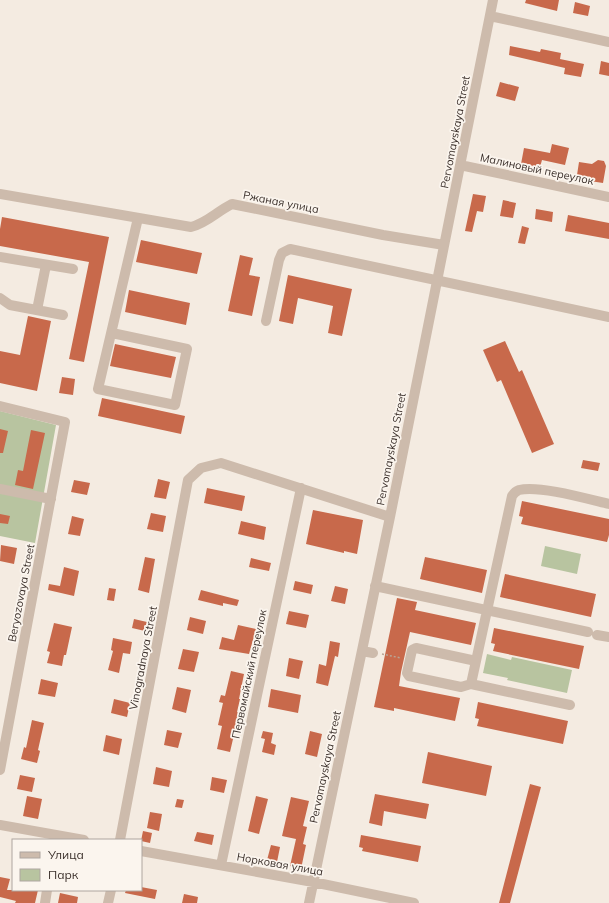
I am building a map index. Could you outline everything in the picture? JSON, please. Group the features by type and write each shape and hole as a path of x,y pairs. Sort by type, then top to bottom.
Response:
{"street":[{"name":"Pervomayskaya Street","path":"309,903 390,516 493,0"},
{"path":"490,16 609,42"},
{"name":"Малиновый переулок","path":"460,165 609,197"},
{"name":"Ржаная улица","path":"0,194 191,227 202,224 220,210 232,204 383,235 444,245"},
{"path":"112,333 187,349 175,405 98,389 138,218"},
{"path":"266,321 279,260 282,253 290,249 609,317"},
{"path":"0,257 74,269"},
{"path":"37,310 46,265"},
{"path":"0,298 10,305 64,315"},
{"name":"Beryozovaya Street","path":"0,406 65,422 0,770"},
{"name":"Vinogradnaya Street","path":"120,839 188,480 201,468 221,464 301,488"},
{"path":"301,488 390,516"},
{"name":"Первомайский переулок","path":"222,865 301,488"},
{"path":"471,684 512,496 515,492 518,490 536,488 609,504"},
{"path":"0,489 51,499"},
{"path":"375,586 609,637"},
{"path":"476,661 416,648 412,650 407,673 409,676 461,687 471,684 570,705"},
{"path":"362,651 377,653"},
{"path":"0,825 57,838 70,839"},
{"name":"Норковая улица","path":"142,850 313,882 414,903"},
{"path":"45,903 47,891"},
{"path":"108,903 110,891"}],"path":[{"path":"377,653 410,660"}],"green space":[{"path":"0,411 56,425 35,543 0,536"},
{"path":"545,546 581,554 577,574 541,566"},
{"path":"487,654 511,660 512,657 572,670 567,693 507,680 508,678 483,673"}],"building":[{"path":"526,0 559,0 557,11 525,3"},
{"path":"575,2 590,6 588,16 573,13"},
{"path":"510,46 540,52 541,49 561,53 560,59 584,64 581,77 564,74 565,68 509,55"},
{"path":"601,61 609,63 609,76 599,74"},
{"path":"500,82 519,87 515,101 496,96"},
{"path":"552,144 569,148 565,165 542,160 540,167 521,164 524,148 550,153"},
{"path":"598,160 604,161 606,166 603,183 590,181 591,177 577,175 579,162 592,164"},
{"path":"473,194 486,196 483,212 477,211 472,232 465,231"},
{"path":"503,200 516,203 513,218 500,216"},
{"path":"536,209 553,212 552,222 535,219"},
{"path":"568,215 609,223 609,239 565,231"},
{"path":"2,217 109,237 84,362 69,359 89,262 0,246"},
{"path":"522,226 529,228 525,244 518,243"},
{"path":"141,240 202,253 197,274 136,262"},
{"path":"240,255 253,258 249,275 260,277 252,316 228,311"},
{"path":"288,275 352,289 342,336 328,333 333,306 298,298 293,324 279,321"},
{"path":"129,290 190,303 186,325 125,312"},
{"path":"28,316 51,321 37,391 0,383 0,351 20,355"},
{"path":"505,341 519,372 522,370 554,444 532,453 501,380 497,382 483,350"},
{"path":"115,344 176,357 171,378 110,366"},
{"path":"62,377 75,379 73,395 59,393"},
{"path":"102,398 185,416 181,434 98,416"},
{"path":"0,429 8,431 3,453 0,453"},
{"path":"31,430 45,433 33,489 15,485 18,470 23,471"},
{"path":"583,460 600,463 598,471 581,468"},
{"path":"158,479 170,482 166,499 154,497"},
{"path":"74,480 90,483 87,495 71,492"},
{"path":"207,488 245,496 242,511 204,503"},
{"path":"522,501 609,519 609,535 607,542 521,524 523,517 519,516"},
{"path":"313,510 363,520 357,554 344,551 344,553 306,544"},
{"path":"151,513 166,516 163,532 147,529"},
{"path":"0,514 10,516 8,524 0,523"},
{"path":"72,516 84,519 80,536 68,534"},
{"path":"241,521 266,527 264,540 238,534"},
{"path":"1,545 17,548 14,564 0,561"},
{"path":"145,557 155,559 149,593 138,590"},
{"path":"425,557 487,570 482,593 420,579"},
{"path":"251,558 271,563 269,571 249,567"},
{"path":"64,567 79,571 74,596 48,590 49,584 60,586"},
{"path":"505,574 596,594 591,617 500,597"},
{"path":"295,581 313,585 311,594 293,590"},
{"path":"335,586 348,589 345,604 331,601"},
{"path":"109,588 116,589 114,601 107,600"},
{"path":"201,590 239,600 237,606 223,603 223,606 198,600"},
{"path":"397,598 417,602 415,610 476,623 471,645 410,632 401,672 399,686 460,698 455,721 394,708 394,711 374,707"},
{"path":"289,611 309,615 306,628 286,624"},
{"path":"190,617 206,621 203,634 187,630"},
{"path":"134,619 147,622 145,631 132,628"},
{"path":"54,623 72,627 62,666 47,663 50,652 47,651"},
{"path":"238,625 256,629 249,654 219,649 222,637 234,640"},
{"path":"494,628 584,646 579,669 493,651 495,644 491,643"},
{"path":"113,638 132,642 130,654 123,653 119,673 108,670 113,651 111,650"},
{"path":"330,641 340,643 338,657 335,656 328,686 316,683 319,664 326,666"},
{"path":"183,649 199,652 194,672 178,669"},
{"path":"289,658 303,661 299,679 286,676"},
{"path":"231,671 244,674 237,712 239,713 230,752 217,749 222,726 218,725 223,703 219,702 221,695 225,696"},
{"path":"41,679 58,683 55,697 38,694"},
{"path":"177,687 191,690 186,713 172,709"},
{"path":"271,689 301,695 298,713 268,707"},
{"path":"114,699 130,703 127,717 111,713"},
{"path":"478,702 568,721 563,744 477,726 479,719 475,718"},
{"path":"32,720 44,723 38,750 40,751 37,763 21,759 24,747 26,748"},
{"path":"167,730 182,733 178,748 164,745"},
{"path":"263,731 273,733 271,743 276,745 274,755 262,752 265,739 261,738"},
{"path":"310,731 322,734 317,757 305,754"},
{"path":"106,735 122,739 119,755 103,751"},
{"path":"428,752 492,766 486,796 422,783"},
{"path":"156,767 172,771 169,787 153,784"},
{"path":"20,775 35,778 32,792 17,789"},
{"path":"212,777 227,780 224,793 210,790"},
{"path":"530,784 541,787 510,903 499,903"},
{"path":"375,794 429,804 426,819 384,811 382,826 369,823"},
{"path":"27,796 42,799 38,819 23,816"},
{"path":"256,796 268,799 259,834 248,831"},
{"path":"291,797 309,801 303,826 307,827 303,844 306,845 301,869 290,866 296,839 282,836"},
{"path":"177,799 184,800 182,808 175,807"},
{"path":"150,812 162,814 159,831 147,828"},
{"path":"143,831 152,833 150,843 142,841"},
{"path":"197,832 214,835 212,845 194,841"},
{"path":"361,835 421,846 418,862 362,851 363,848 359,847"},
{"path":"271,845 280,847 277,862 267,860"},
{"path":"0,877 10,879 7,890 38,891 35,903 15,903 16,901 0,897"},
{"path":"142,887 157,890 155,899 125,893 126,891 142,891"},
{"path":"60,893 78,897 77,903 58,903"},
{"path":"184,894 198,897 197,903 182,903"}]}
